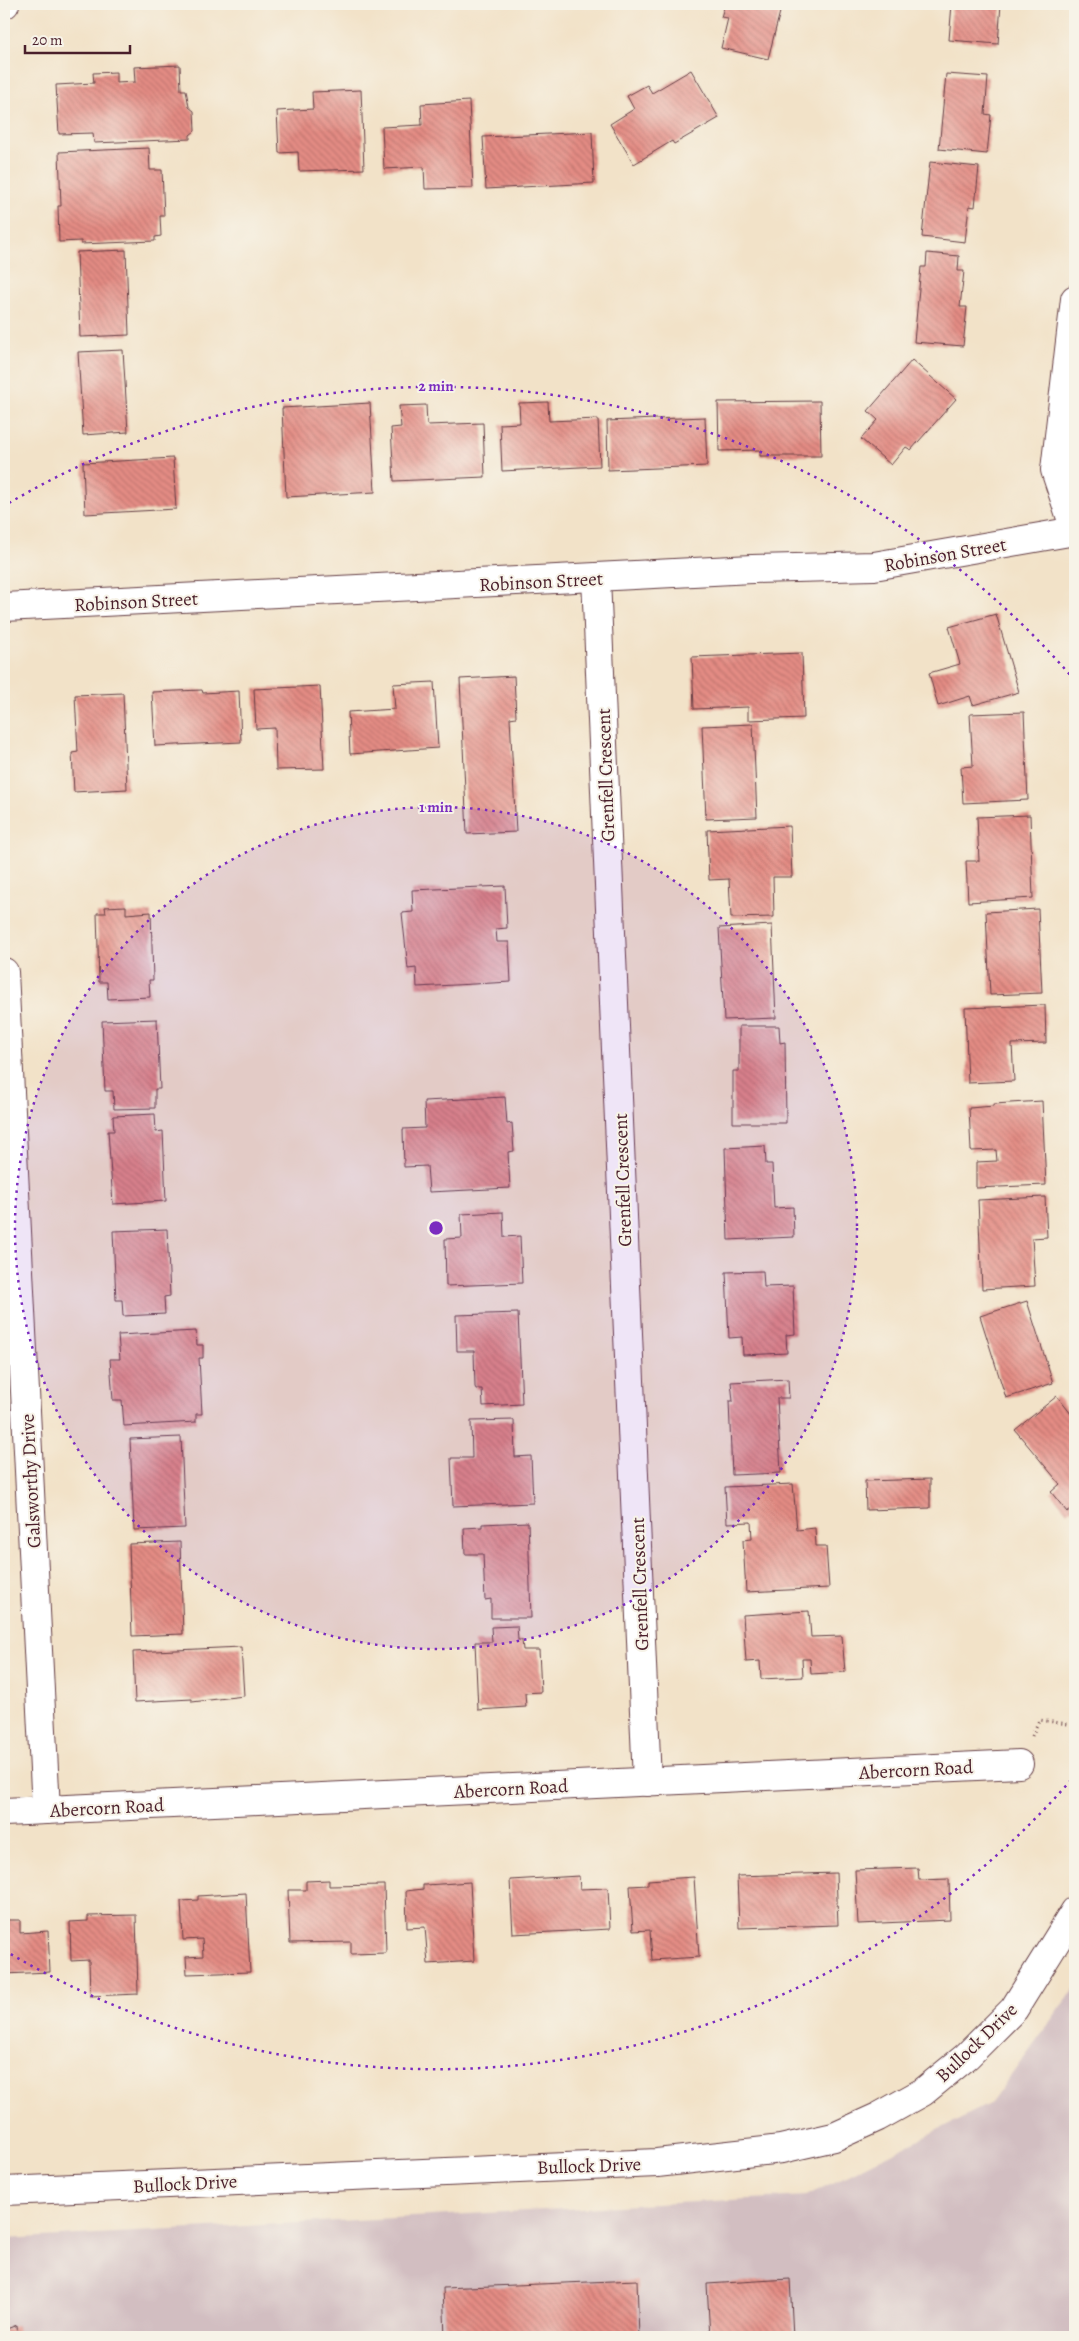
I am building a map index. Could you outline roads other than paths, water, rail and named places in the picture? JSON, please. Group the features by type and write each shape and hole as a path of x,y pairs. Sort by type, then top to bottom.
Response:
{"street":[{"path":"1075,299 1055,470 1075,530"},
{"name":"Robinson Street","path":"4,607 752,569 874,566 1075,530"},
{"name":"Grenfell Crescent","path":"596,578 647,1782"},
{"name":"Galsworthy Drive","path":"4,972 46,1810"},
{"name":"Abercorn Road","path":"4,1812 1019,1764"},
{"name":"Bullock Drive","path":"4,2191 657,2162 781,2149 834,2137 878,2117 923,2092 967,2056 1014,2009 1075,1911"}]}
